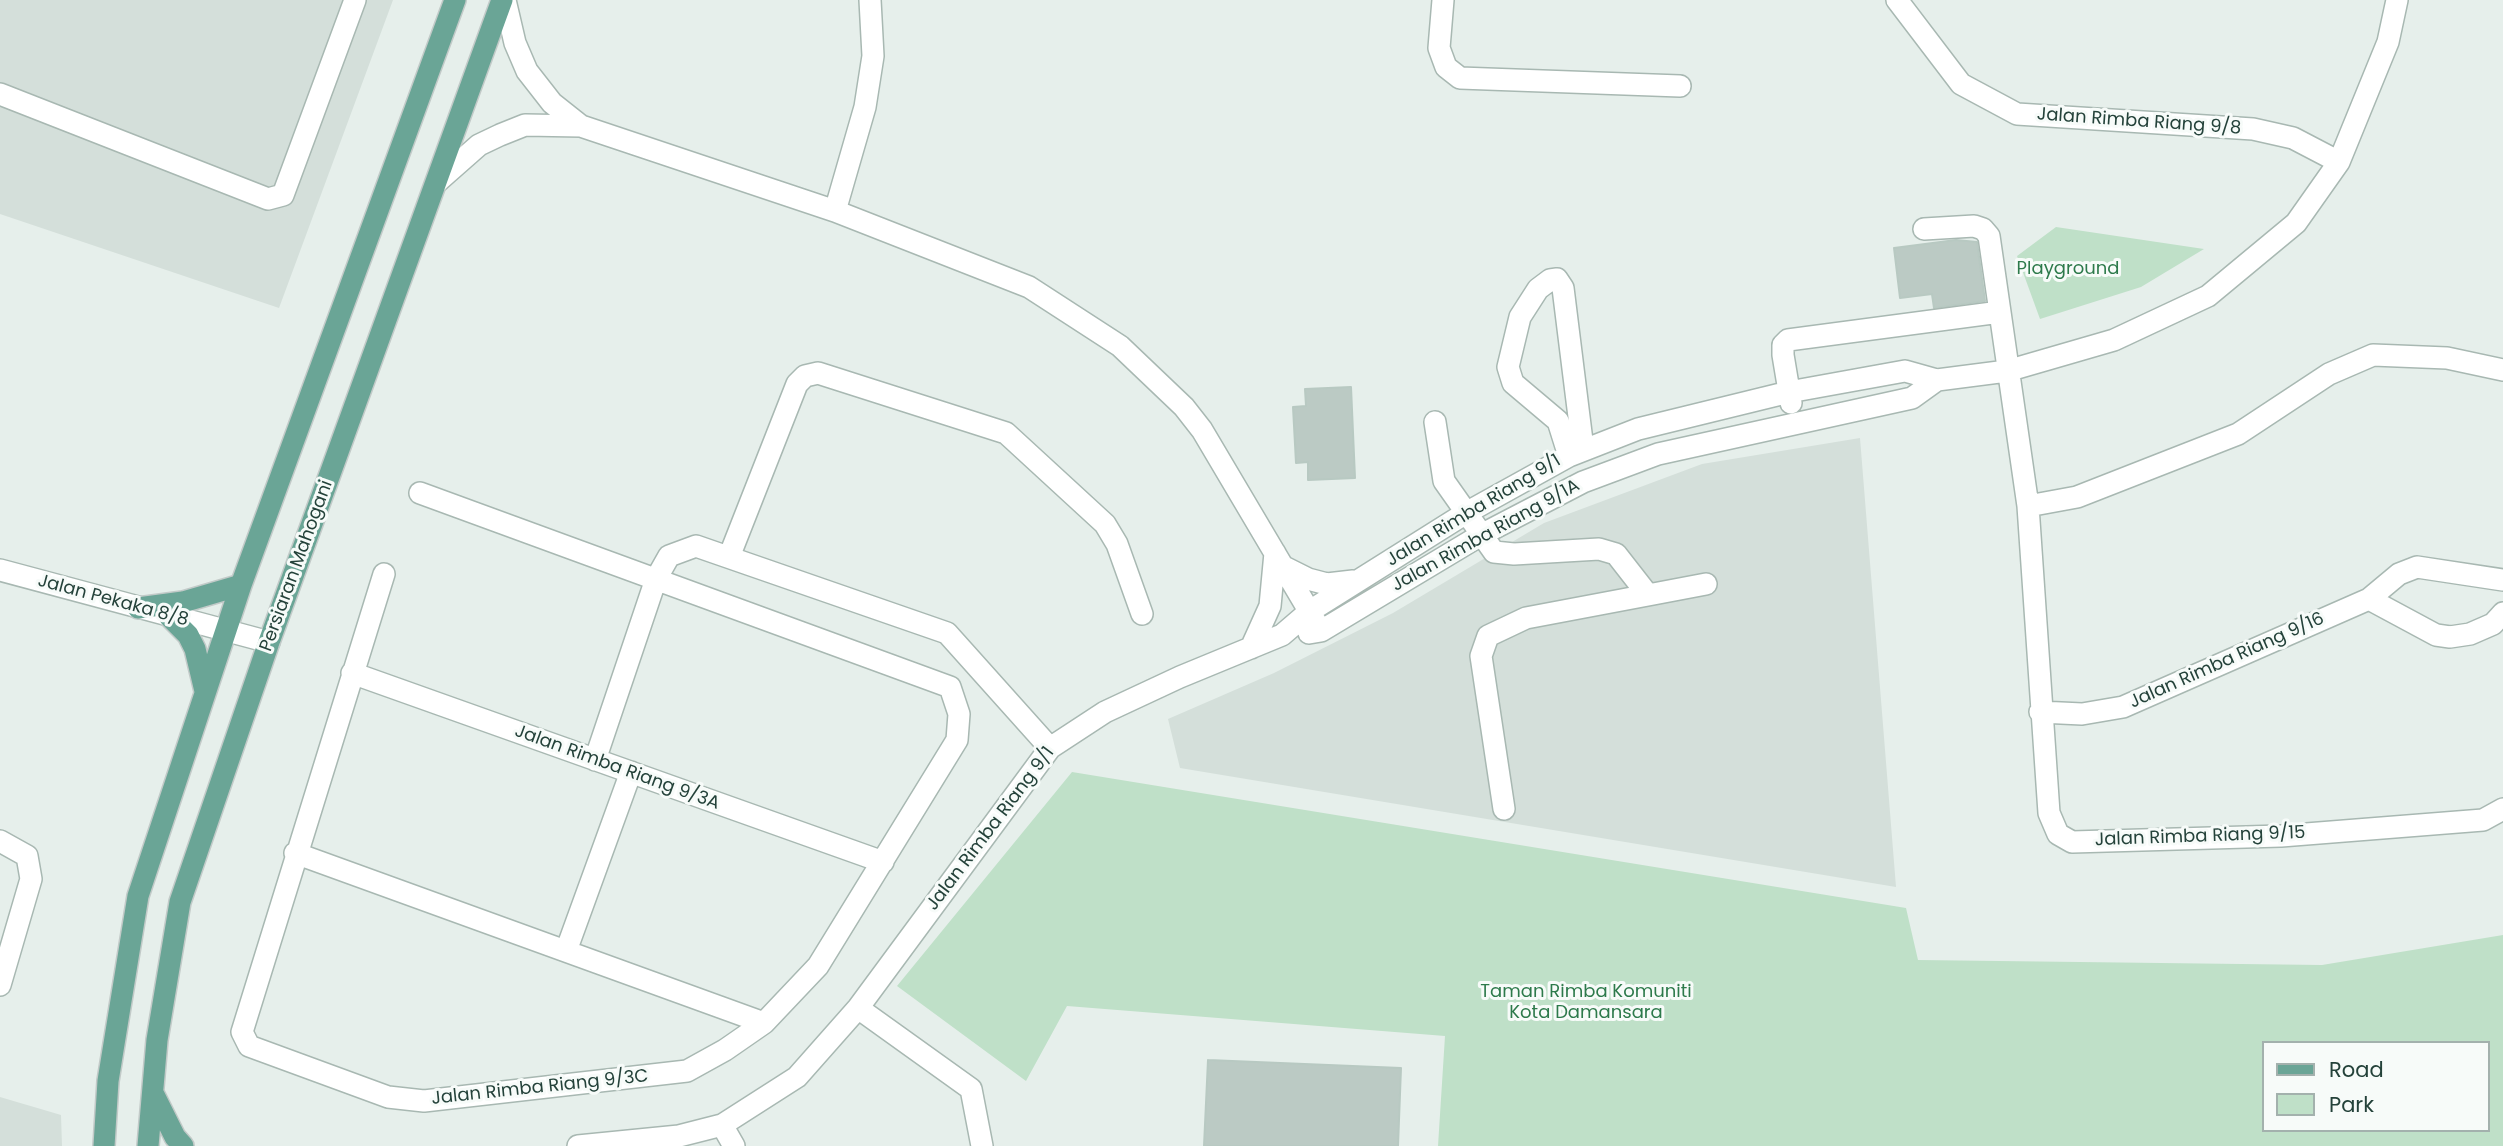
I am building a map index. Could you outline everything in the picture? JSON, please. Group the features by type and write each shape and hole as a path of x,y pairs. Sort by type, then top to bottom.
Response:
{"main road":[{"path":"104,1146 108,1081 138,896 241,585 455,0"},
{"name":"Persiaran Mahogani","path":"148,1146 157,1040 180,902 270,642 504,0"},
{"path":"138,608 183,602 241,585"},
{"path":"169,616 188,635 195,649 205,694"},
{"path":"152,1091 175,1137 183,1146"}],"street":[{"path":"0,94 268,200 283,195 355,0"},
{"path":"504,0 515,43 527,72 552,103 581,126"},
{"path":"835,211 865,107 873,56 870,0"},
{"path":"1443,0 1439,48 1446,67 1460,78 1680,86"},
{"name":"Jalan Rimba Riang 9/8","path":"1897,0 1961,84 2017,114 2253,129 2293,138 2339,162"},
{"name":"Jalan Rimba Riang 9/1","path":"578,1146 679,1136 722,1125 797,1077 858,1008 1050,748 1105,712 1282,635 1310,611 1466,513 1576,452 1638,429 1789,392 1905,371 1937,380 2007,372 2114,340 2208,296 2296,223 2339,162 2388,42 2397,0"},
{"path":"437,182 479,145 525,125 581,126 835,211 1029,287 1120,346 1166,387 1202,430 1321,631"},
{"name":"Jalan Rimba Riang 9/15","path":"1924,229 1974,226 1983,229 1992,244 2007,372 2028,506 2049,813 2058,834 2072,842 2294,835 2483,820 2503,809"},
{"path":"1558,279 1563,288 1576,452 1558,421 1513,383 1508,367 1520,317 1538,289 1550,280 1558,279"},
{"path":"1795,422 1783,355 1783,345 1788,340 2000,312"},
{"path":"2028,506 2077,497 2238,435 2329,374 2350,362 2373,355 2447,358 2503,369"},
{"path":"729,557 797,384 805,376 818,373 1006,433 1013,438 1105,524 1117,544 1142,614"},
{"name":"Jalan Rimba Riang 9/1A","path":"1282,635 1321,631 1481,535 1583,482 1658,454 1912,398 1937,380"},
{"path":"1435,422 1444,481 1494,552 1514,554 1599,549 1616,554 1648,595"},
{"path":"384,574 295,853 764,1023 818,966 957,740 959,714 950,687 420,493"},
{"path":"595,760 656,579 669,556 696,546 947,633 1050,748"},
{"path":"1279,560 1308,579 1327,583 1358,581"},
{"path":"1251,648 1270,606 1279,560"},
{"name":"Jalan Rimba Riang 9/16","path":"2040,712 2082,714 2123,707 2369,599 2399,574 2417,567 2503,580"},
{"name":"Jalan Pekaka 8/8","path":"0,570 270,642"},
{"path":"1504,809 1481,656 1488,636 1526,618 1706,584"},
{"path":"2369,599 2436,635 2450,637 2470,634 2493,624 2503,613"},
{"name":"Jalan Rimba Riang 9/3A","path":"352,673 883,862"},
{"path":"566,951 631,772"},
{"path":"0,985 30,878 27,856 2,850"},
{"name":"Jalan Rimba Riang 9/3C","path":"295,853 242,1032 249,1046 388,1097 424,1101 687,1072 764,1023"},
{"path":"858,1008 971,1089 982,1146"},
{"path":"722,1125 734,1146"}],"shaded area":[{"path":"0,0 393,0 279,308 0,214"},
{"path":"1860,438 1896,887 1180,768 1168,719 1274,673 1393,613 1544,523 1702,464"},
{"path":"0,1097 61,1115 62,1146 0,1146"}],"green space":[{"name":"Playground","path":"2056,227 2204,249 2141,287 2040,319 2017,256"},
{"name":"Taman Rimba Komuniti Kota Damansara","path":"1072,772 1906,908 1918,960 2322,965 2503,935 2503,1146 1438,1146 1445,1036 1067,1006 1026,1081 897,986"}],"building":[{"path":"1956,240 1977,242 1985,301 1934,308 1932,294 1900,298 1894,248"},
{"path":"1351,387 1355,478 1308,480 1308,462 1296,463 1293,407 1306,406 1305,389"},
{"path":"1208,1060 1401,1068 1398,1146 1204,1146"}]}
